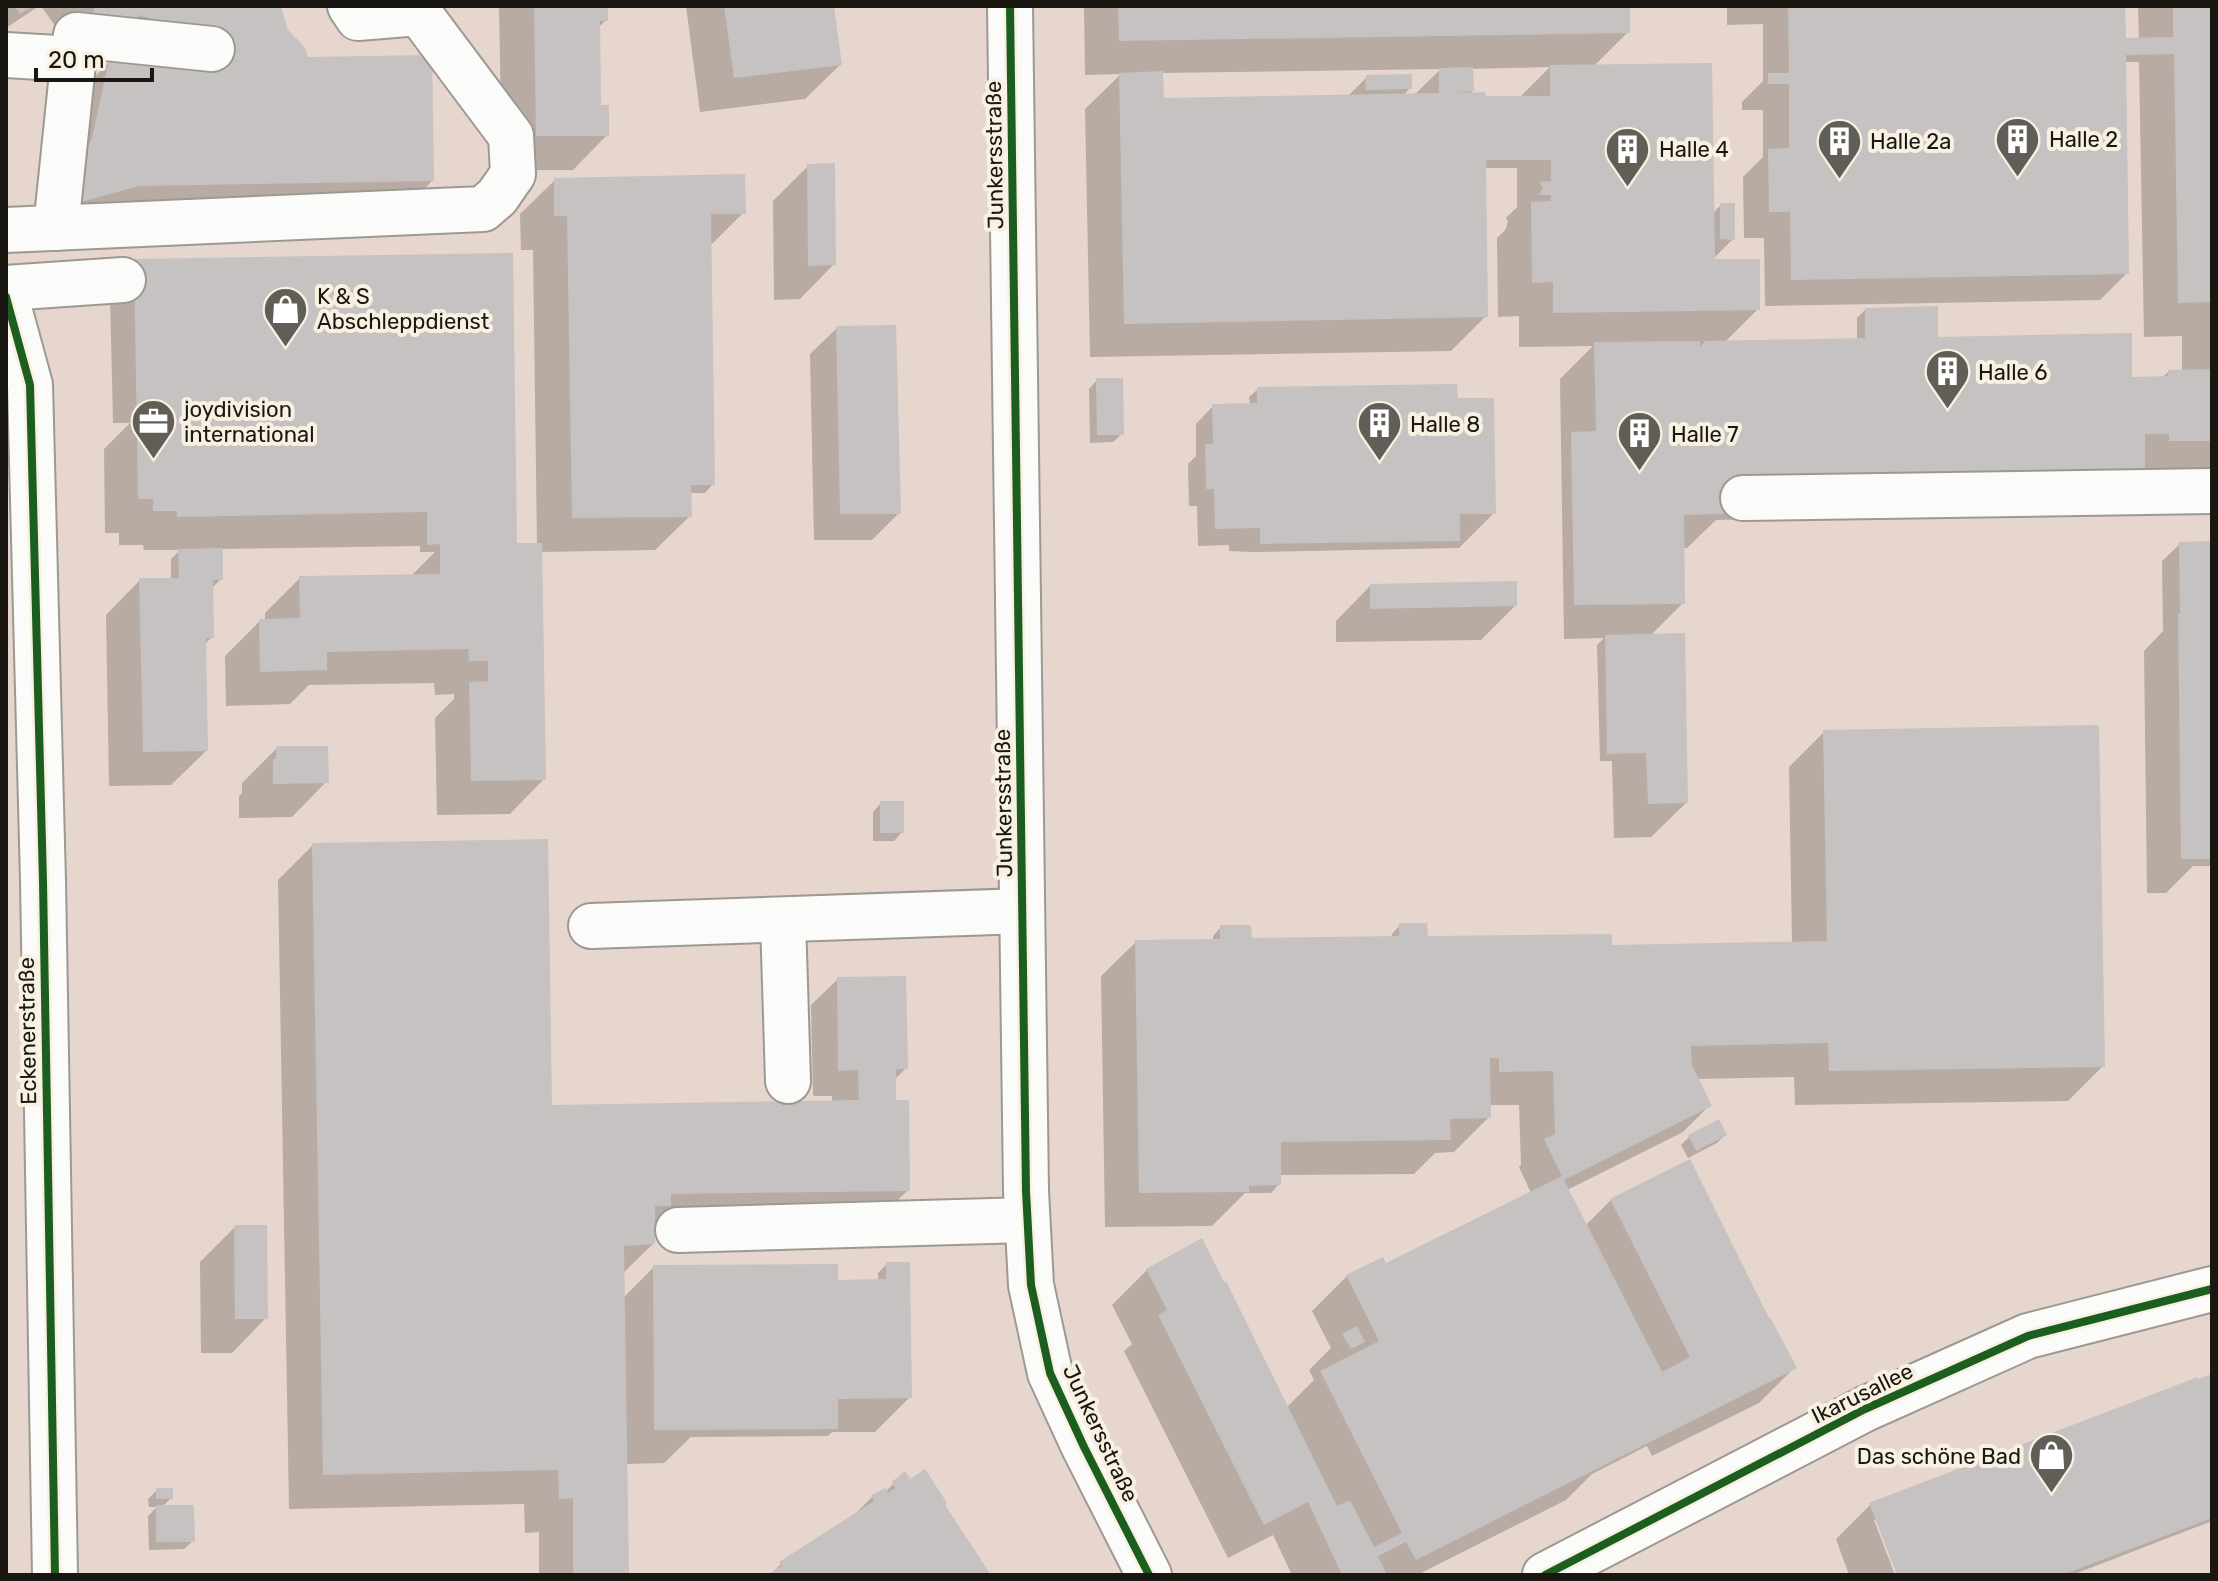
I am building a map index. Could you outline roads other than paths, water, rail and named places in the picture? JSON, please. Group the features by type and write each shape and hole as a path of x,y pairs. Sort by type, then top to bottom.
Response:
{"street":[{"path":"6,230 483,209 497,197 513,174 511,136 419,13 358,18 350,6"},
{"name":"Junkersstraße","path":"1010,6 1027,1220 1031,1285 1050,1373 1149,1575"},
{"path":"56,228 76,35 212,49"},
{"path":"6,55 74,59"},
{"path":"6,288 123,280"},
{"name":"Eckenerstraße","path":"6,297 30,385 23,761 24,882 55,1575"},
{"path":"1743,498 2212,491"},
{"path":"591,926 1022,911"},
{"path":"783,920 788,1081"},
{"path":"678,1230 1027,1220"},
{"name":"Ikarusallee","path":"1545,1575 1865,1409 2028,1336 2212,1289"}],"place":[{"name":"Halle 2","path":"2018,178"},
{"name":"Halle 2a","path":"1839,180"},
{"name":"Halle 4","path":"1628,188"},
{"name":"K & S Abschleppdienst","path":"286,348"},
{"name":"Halle 6","path":"1947,411"},
{"name":"joydivision international","path":"153,461"},
{"name":"Halle 8","path":"1379,463"},
{"name":"Halle 7","path":"1640,473"},
{"name":"Das schöne Bad","path":"2052,1495"}]}
